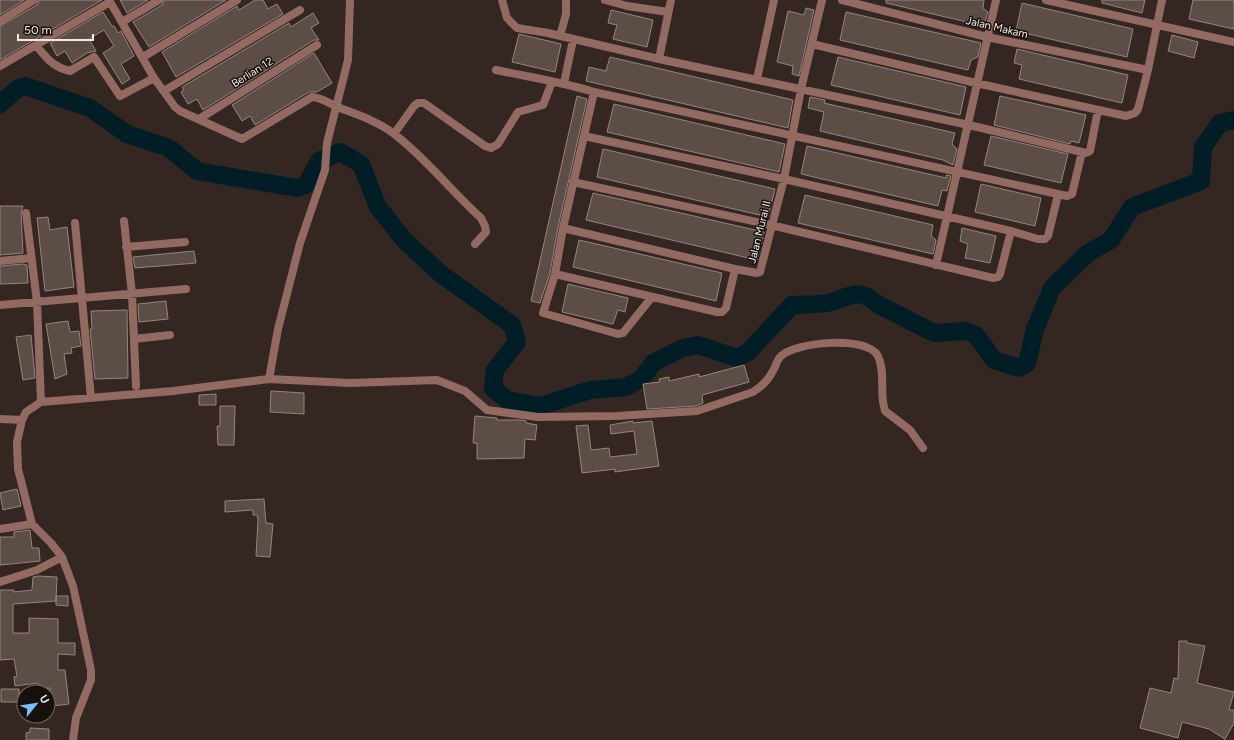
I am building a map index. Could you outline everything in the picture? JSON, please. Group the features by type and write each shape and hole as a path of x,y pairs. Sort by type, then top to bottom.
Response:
{"street":[{"path":"0,21 34,0"},
{"path":"122,22 159,0"},
{"path":"143,57 237,0"},
{"path":"268,379 278,330 300,243 325,170 327,143 348,60 350,0"},
{"path":"502,0 507,18 517,28 560,36 659,59 968,125 1086,153 1090,151 1098,110"},
{"path":"560,36 566,14 566,0"},
{"path":"605,0 627,6 668,12"},
{"path":"659,59 671,0"},
{"path":"757,79 774,0"},
{"name":"Jalan Murai II","path":"563,228 735,269 760,272 784,179 801,89 822,0"},
{"name":"Jalan Makam","path":"842,0 987,37 1148,70"},
{"path":"936,265 996,0"},
{"path":"1046,0 1156,26 1234,42"},
{"path":"812,44 1122,116 1135,113 1148,70 1162,0"},
{"path":"0,66 109,1 154,78 177,109 242,138 312,97 320,98 336,107 371,120 394,134 442,177 481,218 486,232 475,244"},
{"path":"164,91 300,10"},
{"path":"564,83 574,40"},
{"path":"36,45 50,62 59,68 70,71 94,57 120,96 154,78"},
{"name":"Berlian 12","path":"199,119 317,45"},
{"path":"496,70 552,82 564,83 594,92 958,171 1058,195 1067,196 1072,194 1082,152"},
{"path":"394,134 414,106 418,103 424,103 485,146 491,148 498,144 518,112 543,105 552,82"},
{"path":"594,92 563,228 555,274 543,312 544,314 618,334 623,333 652,297"},
{"path":"584,136 784,179 947,216 1038,239 1046,239 1048,236 1058,195"},
{"path":"573,182 771,225 989,277 998,277 1000,274 1010,231"},
{"path":"26,213 37,302 41,402"},
{"path":"124,220 132,294 136,386"},
{"path":"75,223 91,398"},
{"path":"126,247 185,242"},
{"path":"0,261 31,258"},
{"path":"555,274 722,312 726,308 735,269"},
{"path":"0,306 186,289"},
{"path":"134,339 170,335"},
{"path":"73,740 76,718 91,680 91,670 73,586 62,557 51,543 32,524 18,469 17,442 22,420 26,412 41,402 173,391 268,379 350,383 436,380 465,391 487,410 538,417 616,416 697,411 753,392 761,387 767,382 780,357 796,348 819,344 843,343 868,346 876,352 880,363 885,411 910,430 923,448"},
{"path":"0,419 22,420"},
{"path":"0,529 32,524"},
{"path":"0,582 37,570 62,557"}],"building":[{"path":"0,0 24,0 0,15"},
{"path":"39,0 102,0 0,60 0,26 37,5"},
{"path":"120,0 148,0 127,13"},
{"path":"164,0 226,0 149,47 133,22 162,5"},
{"path":"255,0 263,0 268,9 277,4 283,14 176,77 162,52 237,6 239,10"},
{"path":"886,0 984,0 983,8 988,12 984,26 886,3"},
{"path":"1102,0 1145,0 1142,13 1102,3"},
{"path":"1193,0 1234,0 1234,29 1189,19"},
{"path":"1022,3 1133,29 1127,57 1016,31"},
{"path":"806,8 814,10 799,76 792,74 793,66 777,62 788,11 804,15"},
{"path":"611,10 653,20 647,47 613,39 617,25 608,23"},
{"path":"103,12 118,33 121,31 134,56 121,64 130,79 122,84 103,53 114,46 104,30 89,39 96,51 87,53 72,63 65,51 57,56 50,43"},
{"path":"846,12 981,43 978,57 971,60 968,70 840,40"},
{"path":"313,13 319,23 311,28 319,40 314,40 203,110 197,99 188,104 181,92 184,90 182,87 289,23 291,27"},
{"path":"519,34 561,44 555,72 512,62"},
{"path":"1172,35 1198,42 1194,58 1168,51"},
{"path":"1017,49 1128,75 1122,103 1019,79 1022,65 1014,63"},
{"path":"314,53 332,83 317,92 309,92 255,125 250,116 242,121 232,105"},
{"path":"610,57 793,100 788,128 586,81 589,67 606,71"},
{"path":"838,57 966,87 960,115 831,85"},
{"path":"577,96 587,99 558,227 550,273 540,303 531,301"},
{"path":"1000,96 1086,115 1079,143 1071,141 1070,144 994,125"},
{"path":"810,97 825,100 824,103 955,133 952,144 957,149 953,165 943,160 820,131 824,112 808,108"},
{"path":"614,104 785,144 779,172 607,132"},
{"path":"991,136 1068,154 1061,183 984,165"},
{"path":"807,146 946,178 946,175 951,176 947,191 942,190 938,206 801,174"},
{"path":"603,149 775,189 768,217 597,177"},
{"path":"981,184 1041,198 1035,226 975,212"},
{"path":"593,193 764,232 757,260 586,220"},
{"path":"805,195 933,225 931,236 936,240 933,254 798,223"},
{"path":"0,206 23,206 21,213 23,253 0,255"},
{"path":"48,217 50,230 67,227 74,287 45,291 37,218"},
{"path":"962,228 996,236 990,263 965,258 968,244 960,241"},
{"path":"579,240 722,273 716,301 573,267"},
{"path":"194,251 196,263 135,268 133,257"},
{"path":"27,265 28,283 0,284 0,266"},
{"path":"568,284 628,298 625,312 618,310 613,324 562,312"},
{"path":"166,301 168,319 139,322 138,304"},
{"path":"127,310 128,378 95,379 90,329 92,329 91,311"},
{"path":"68,321 70,332 79,331 81,346 71,348 72,353 64,354 67,374 55,379 46,324"},
{"path":"31,335 35,378 23,380 16,337"},
{"path":"744,365 749,382 702,395 703,403 696,406 647,409 643,384 660,382 659,379 669,377 669,381 699,374 699,377"},
{"path":"271,391 304,393 304,414 270,412"},
{"path":"216,394 216,405 199,405 199,395"},
{"path":"220,406 235,406 234,445 218,445 217,426 220,426"},
{"path":"475,416 497,418 497,420 521,420 526,421 526,423 537,425 535,440 525,439 524,458 477,459 477,443 473,443"},
{"path":"633,421 633,423 652,421 659,466 615,472 615,469 582,473 576,426 588,425 591,450 609,448 610,457 637,454 634,431 611,434 610,425"},
{"path":"17,489 21,506 3,510 0,493"},
{"path":"264,499 266,523 273,524 270,557 256,556 258,520 257,515 253,515 253,510 225,512 225,501"},
{"path":"30,530 32,548 39,548 40,561 0,565 0,537 14,537 14,532"},
{"path":"33,577 57,577 56,601 13,604 13,633 29,633 29,618 58,619 58,643 75,643 75,655 58,654 58,670 65,670 69,704 56,706 56,684 16,684 15,686 14,677 17,676 14,659 0,660 0,590 14,590 14,592 32,590"},
{"path":"56,596 68,596 68,606 56,605"},
{"path":"1179,641 1187,641 1187,643 1205,646 1197,683 1234,692 1229,710 1234,710 1234,723 1225,739 1209,729 1182,722 1178,738 1140,728 1150,688 1171,693 1174,678 1178,679"},
{"path":"1,689 16,689 16,702 1,702"},
{"path":"30,728 49,729 49,740 26,740 26,733 30,732"}],"waterway":[{"path":"0,104 17,89 25,86 90,108 127,134 169,148 197,171 297,188 306,185 319,161 340,152 361,164 378,207 404,240 441,274 512,325 517,342 495,370 493,388 507,400 541,406 590,390 626,387 642,378 653,363 683,348 698,345 737,358 747,353 792,305 827,303 858,294 870,298 877,304 934,333 966,331 976,335 994,360 1019,368 1027,363 1035,329 1052,288 1088,253 1111,240 1132,207 1201,181 1203,147 1220,123 1234,120"}]}
